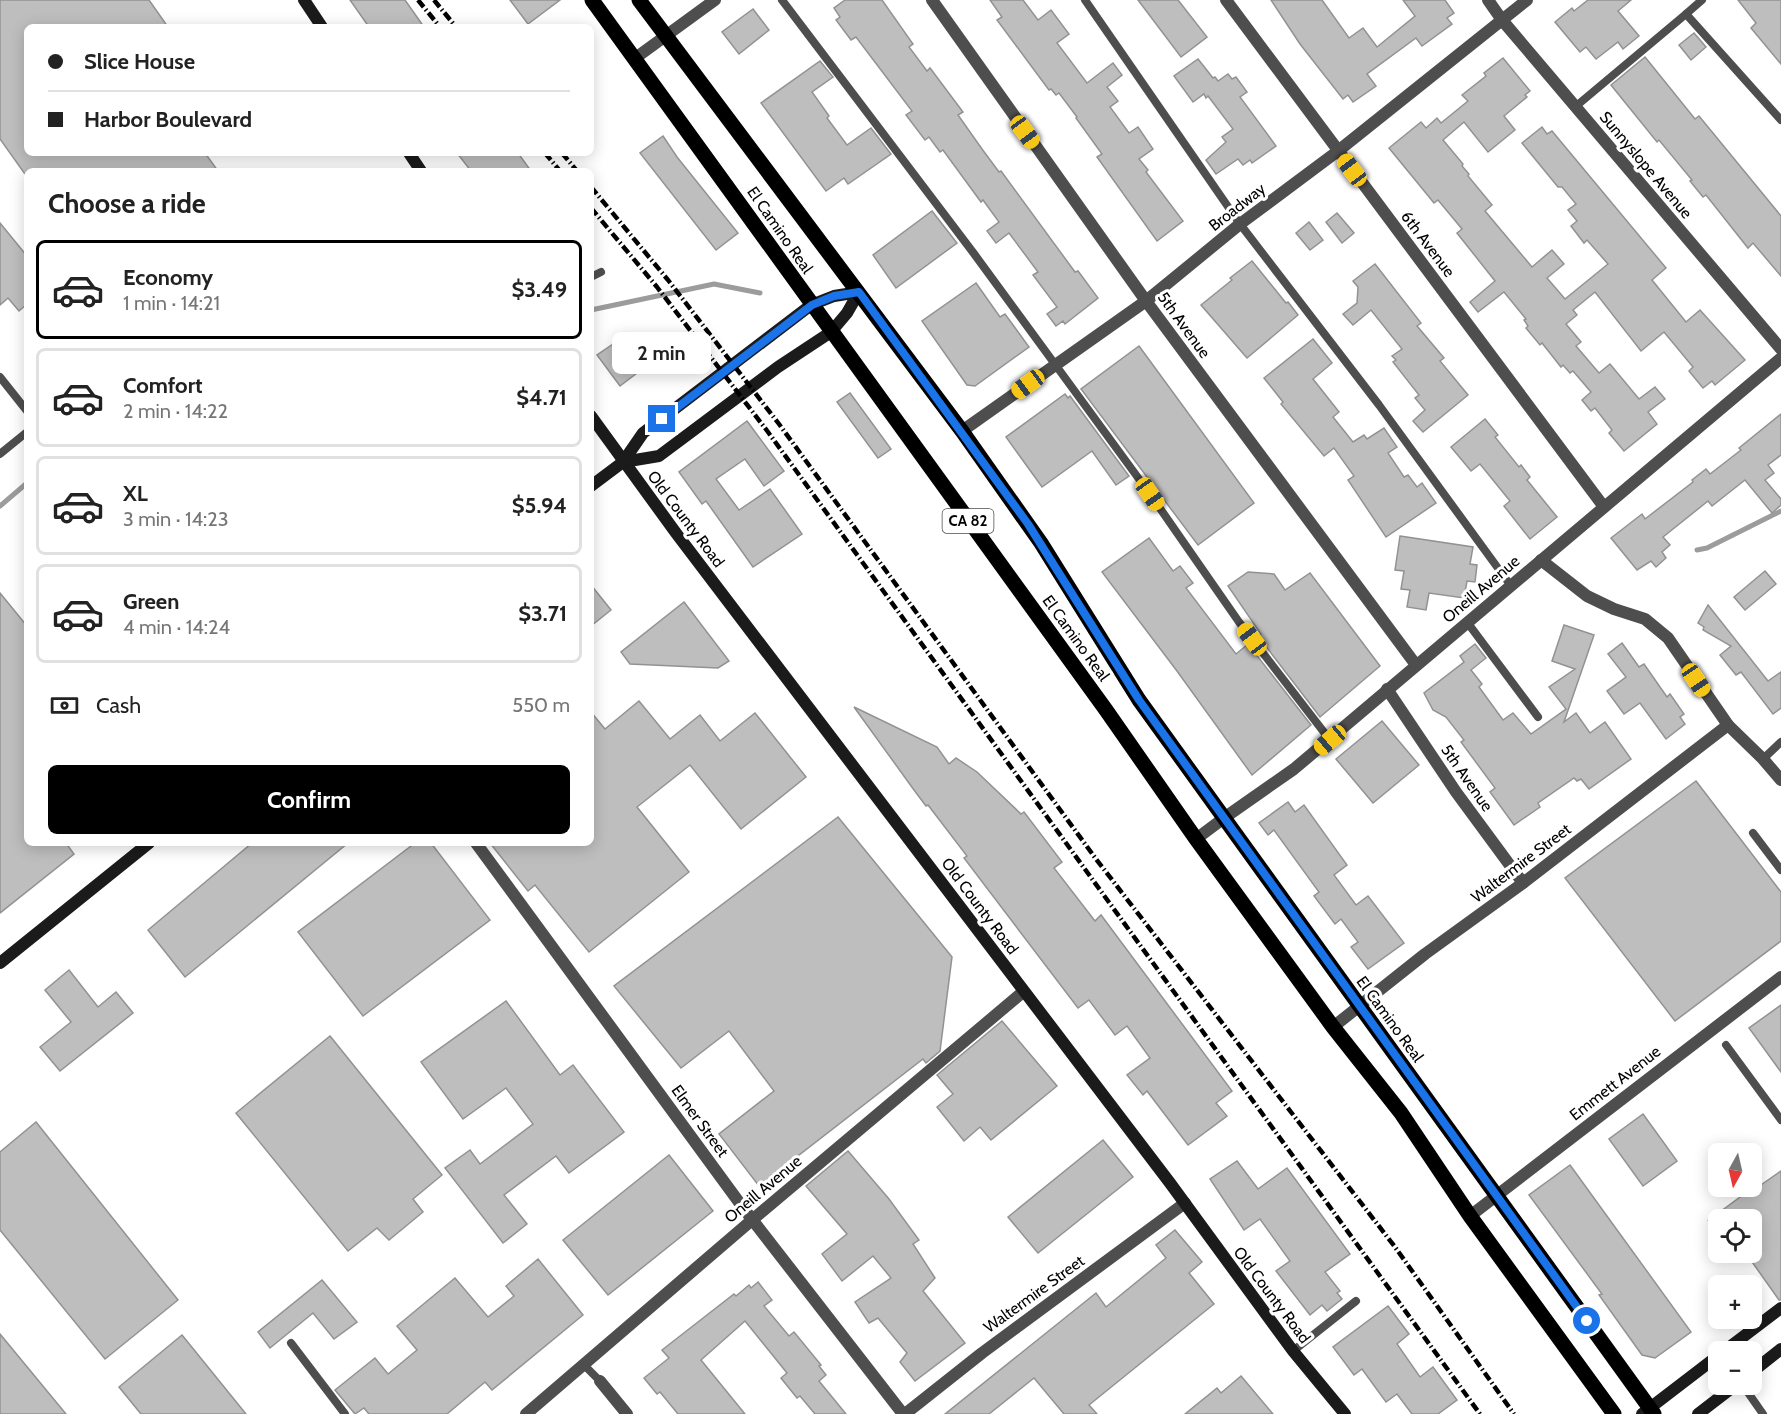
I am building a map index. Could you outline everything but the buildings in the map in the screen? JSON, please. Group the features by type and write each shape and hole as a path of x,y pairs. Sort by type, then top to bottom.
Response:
{"main road":[{"path":"304,0 320,24"},
{"name":"El Camino Real","path":"592,0 1106,710 1196,839 1333,1027 1401,1113 1470,1216 1614,1414"},
{"name":"El Camino Real","path":"639,0 962,431 1041,543 1139,700 1648,1412"},
{"path":"594,484 623,462 643,433 812,305 834,296 859,292"},
{"path":"623,462 659,456 778,367 831,332 847,313 859,292"},
{"name":"Old County Road","path":"594,420 623,462 1023,992 1185,1203 1293,1351 1345,1414"},
{"path":"0,963 144,846"},
{"path":"1738,1341 1781,1308"},
{"path":"1762,1364 1781,1349"},
{"path":"1648,1412 1708,1364"},
{"path":"1698,1414 1723,1395"}],"street":[{"path":"634,59 715,0"},
{"name":"5th Avenue","path":"932,0 1146,301 1416,665"},
{"name":"6th Avenue","path":"1226,0 1604,507"},
{"name":"Sunnyslope Avenue","path":"1488,0 1575,107 1781,349"},
{"name":"Broadway","path":"962,431 1146,301 1240,224 1338,151 1527,0"},
{"name":"Oneill Avenue","path":"1196,839 1294,769 1330,740 1387,689 1781,358"},
{"path":"1541,560 1587,596 1614,609 1646,619 1668,638 1728,725 1781,780"},
{"name":"5th Avenue","path":"1387,689 1456,792 1523,883"},
{"name":"Waltermire Street","path":"1333,1027 1425,954 1523,883 1728,725"},
{"name":"Elmer Street","path":"478,846 752,1220 904,1414"},
{"name":"Emmett Avenue","path":"1470,1216 1781,977"},
{"name":"Oneill Avenue","path":"526,1414 1023,992"},
{"name":"Waltermire Street","path":"904,1414 982,1353 1185,1203"},
{"path":"600,1381 627,1414"}],"lane":[{"path":"782,0 975,255 1239,622 1330,740"},
{"path":"1085,0 1240,224 1378,405 1511,586"},
{"path":"1575,107 1702,0"},
{"path":"1686,14 1781,120"},
{"path":"594,276 601,272"},
{"path":"0,377 24,407"},
{"path":"0,454 24,434"},
{"path":"1467,622 1538,717"},
{"path":"1763,759 1781,742"},
{"path":"1753,833 1781,870"},
{"path":"1726,1045 1781,1120"},
{"path":"1293,1351 1356,1301"},
{"path":"291,1343 345,1414"},
{"path":"584,1365 600,1381"},
{"path":"1750,1395 1763,1414"}],"waterway":[{"path":"594,309 714,284 760,293"},
{"path":"0,506 24,486"},
{"path":"1697,550 1707,548 1781,511"}],"railway":[{"path":"418,0 438,24"},
{"path":"434,0 454,24"},
{"path":"548,156 558,168"},
{"path":"564,156 574,168"},
{"path":"594,191 668,280 779,424 1096,859 1395,1247 1514,1414"},
{"path":"594,212 657,287 768,432 1480,1414"}],"route":[{"path":"662,419 812,305 834,296 859,292 1028,524 1139,700 1587,1321"}]}
